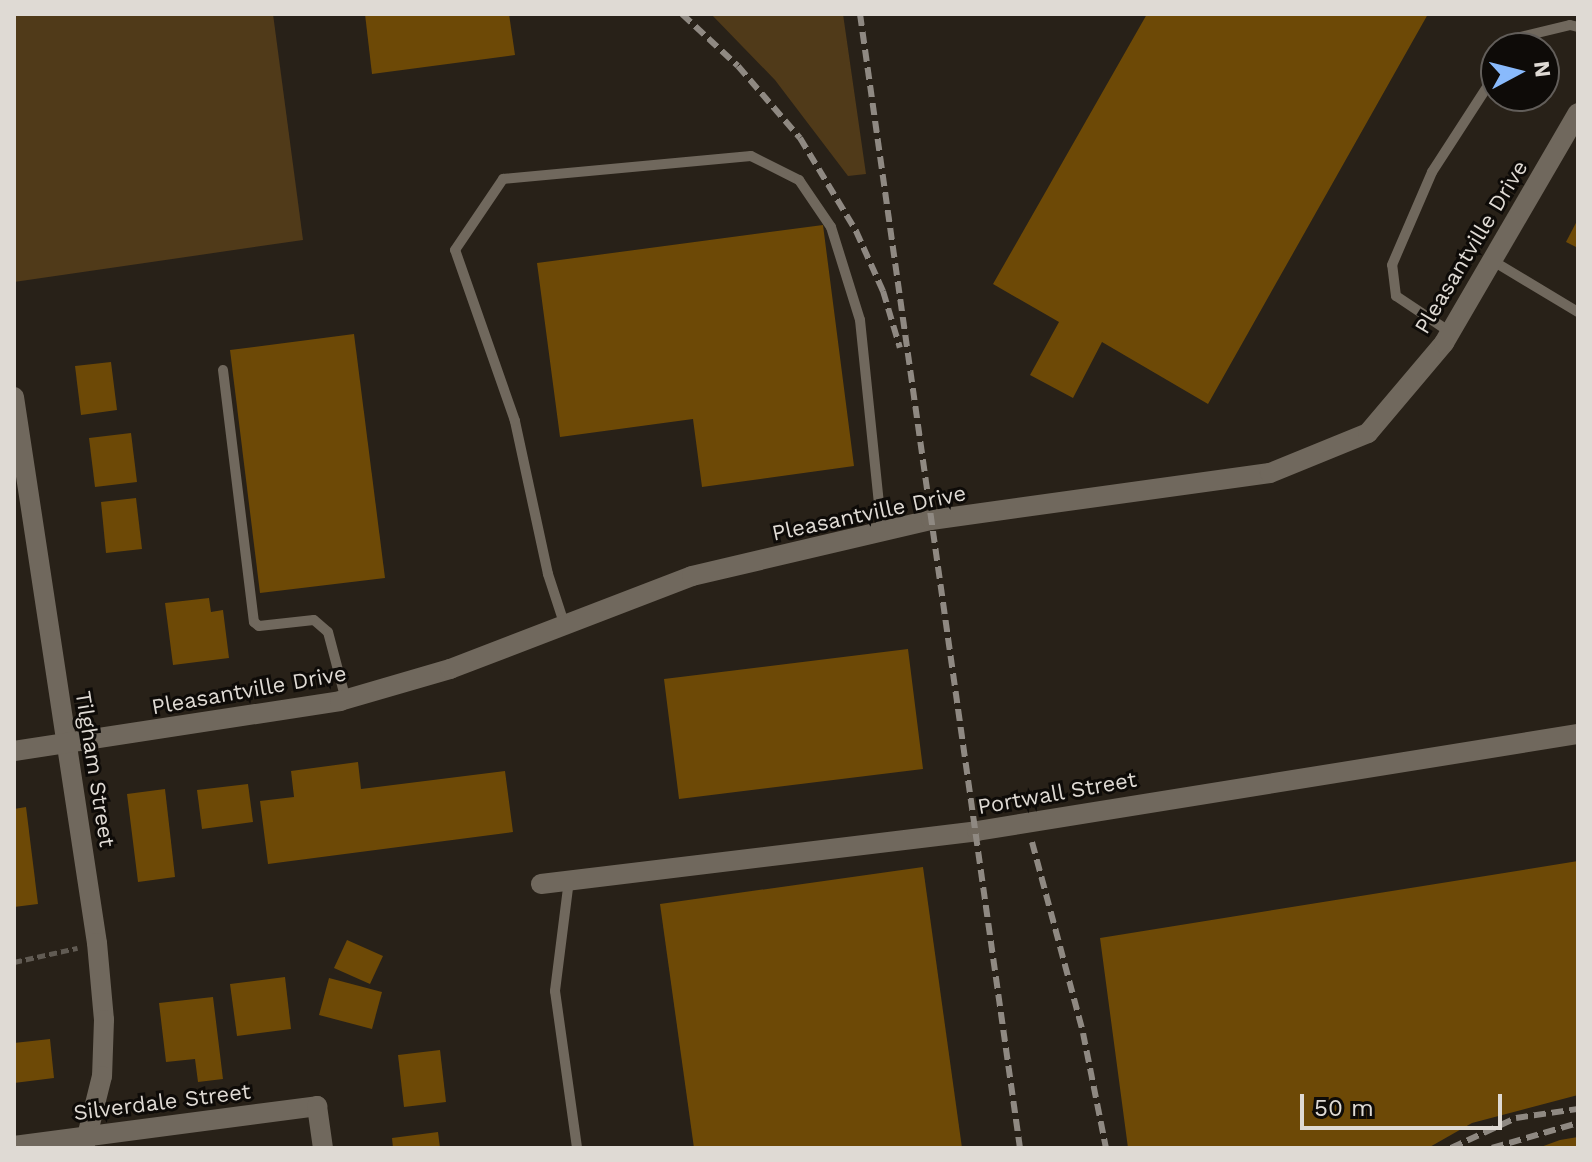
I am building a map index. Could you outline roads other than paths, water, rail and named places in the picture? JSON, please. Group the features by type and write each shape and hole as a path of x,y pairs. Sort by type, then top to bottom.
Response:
{"street":[{"name":"Pleasantville Drive","path":"14,751 346,700 450,669 692,576 931,520 1270,473 1368,433 1450,332 1578,113"},
{"name":"Tilgham Street","path":"15,408 97,943 104,1020 102,1076 87,1141"},
{"name":"Portwall Street","path":"541,884 977,831 1578,734"},
{"name":"Silverdale Street","path":"14,1146 87,1141 317,1106 323,1148"}],"lane":[{"path":"1541,32 1570,25 1578,27"},
{"path":"1450,332 1420,317 1396,296 1392,265 1432,172 1480,98"},
{"path":"564,623 548,574 515,421 455,250 503,179 751,156 799,180 831,227 860,320 882,532"},
{"path":"1493,261 1578,312"},
{"path":"223,370 254,622 259,626 314,620 328,632 346,700"},
{"path":"569,880 555,991 577,1148"}],"railway":[{"path":"682,14 738,66 800,138 856,231 883,291 900,348"},
{"path":"860,14 1020,1148"},
{"path":"1032,842 1083,1033 1106,1148"},
{"path":"1451,1148 1516,1118 1578,1109"},
{"path":"1492,1148 1578,1123"}]}
